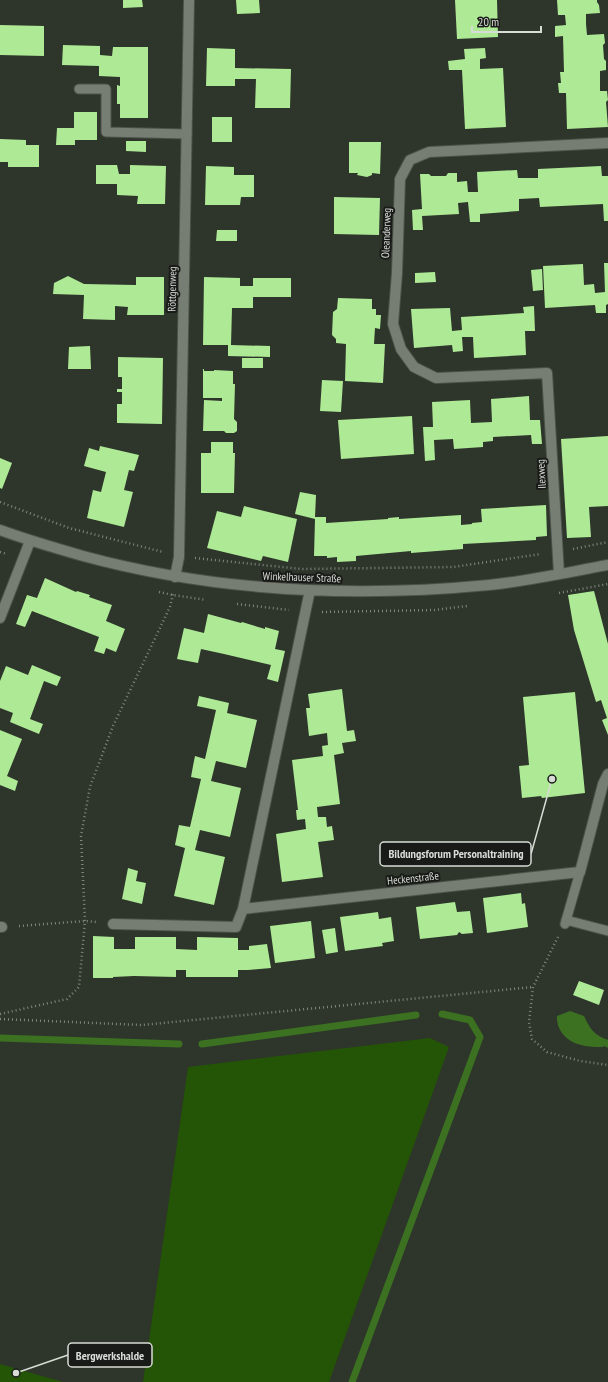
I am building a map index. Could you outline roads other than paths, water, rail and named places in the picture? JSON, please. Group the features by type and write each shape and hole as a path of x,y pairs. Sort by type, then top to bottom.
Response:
{"street":[{"name":"Röttgenweg","path":"175,577 180,557 189,0"},
{"name":"Oleanderweg","path":"547,373 436,378 414,368 401,350 393,324 397,273 400,179 410,160 429,152 608,143"},
{"name":"Ilexweg","path":"547,373 559,574"},
{"name":"Winkelhauser Straße","path":"0,530 30,541 112,564 175,577 242,586 310,590 391,591 490,585 608,565"},
{"path":"0,618 30,541"},
{"path":"113,924 236,927 243,909 310,590"},
{"path":"580,872 603,784 608,774"},
{"name":"Heckenstraße","path":"243,909 580,872"}],"lane":[{"path":"79,89 106,89 106,132 187,134"},
{"path":"580,872 565,922 608,931"}],"waterway":[{"path":"352,1382 480,1037 470,1020 442,1014"},
{"path":"202,1044 416,1015"},
{"path":"0,1038 179,1044"}],"place":[{"name":"Bildungsforum Personaltraining","path":"552,779"},
{"name":"Bergwerkshalde","path":"16,1373"}]}
